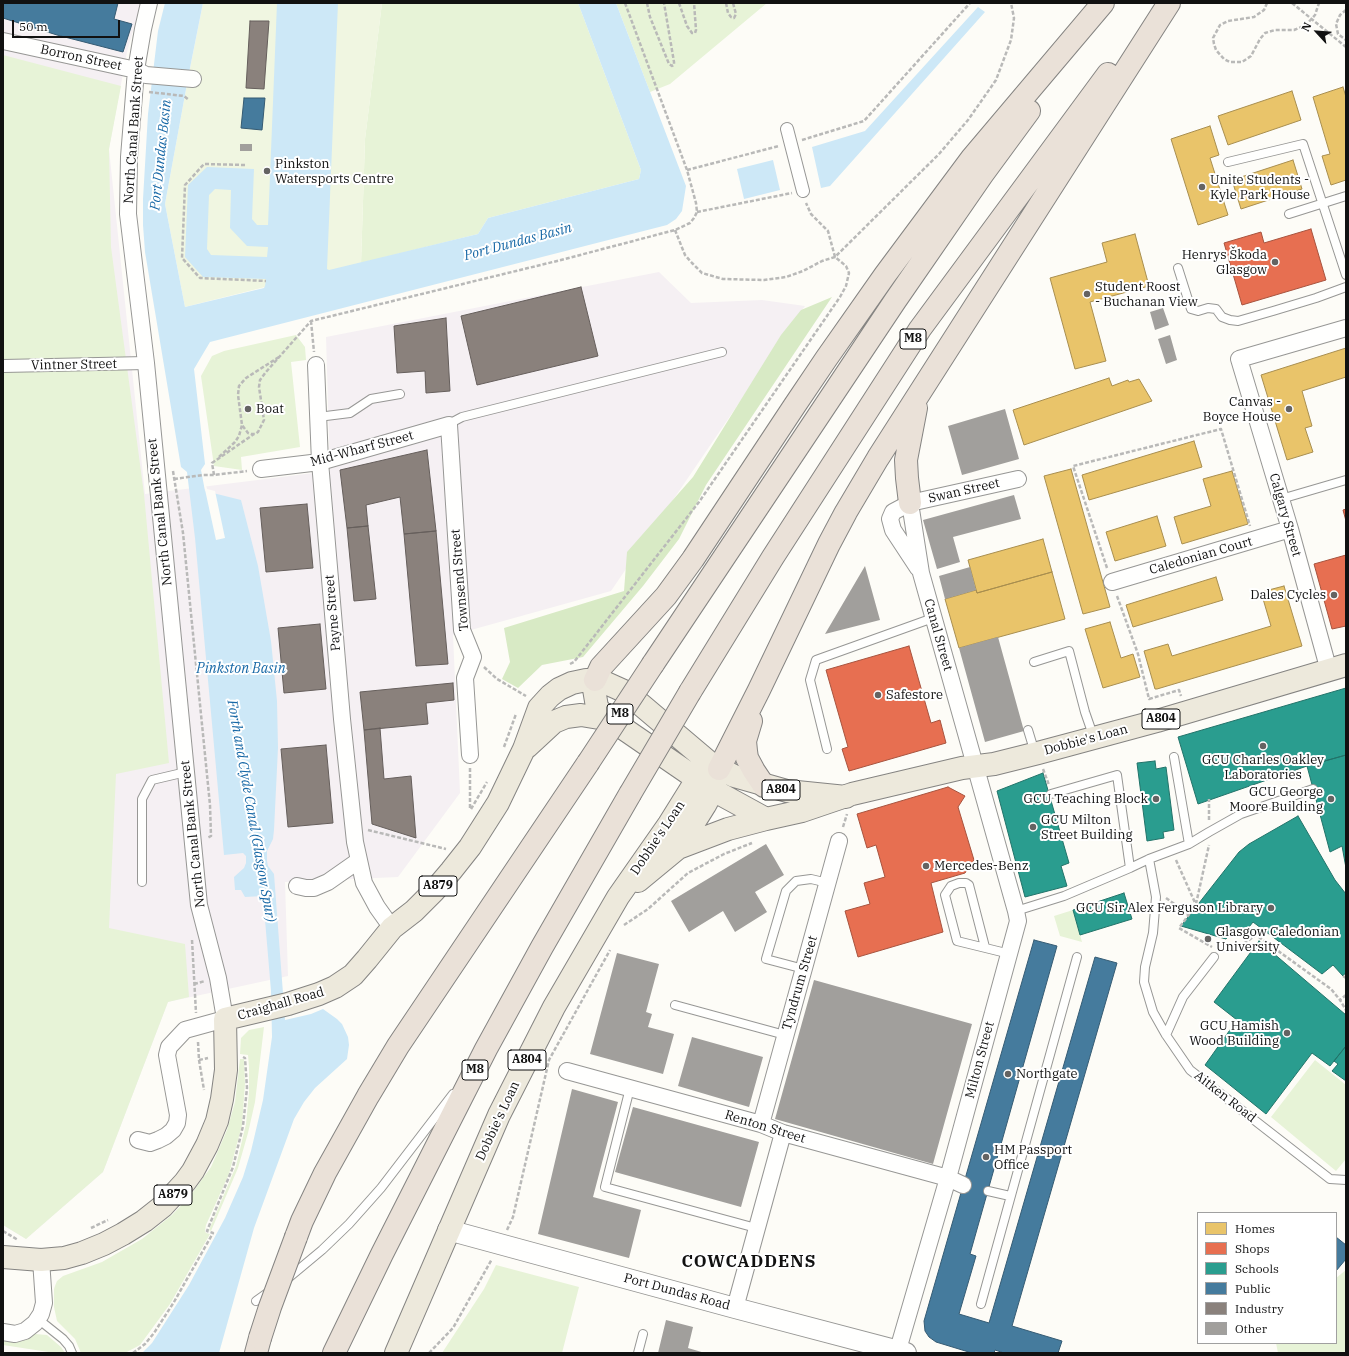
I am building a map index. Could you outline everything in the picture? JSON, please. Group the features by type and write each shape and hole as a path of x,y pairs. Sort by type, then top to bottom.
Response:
{"highway":[{"path":"598,674 666,596 693,559 826,359 885,275 972,158 1103,3"},
{"name":"M8","path":"258,1346 270,1307 302,1221 329,1167 371,1090 398,1046 895,301 978,181 1110,3"},
{"name":"M8","path":"334,1353 388,1240 486,1049 630,794 690,692 773,557 920,329 1162,3"},
{"path":"710,776 759,690 801,600 846,512 878,458 1169,3"},
{"path":"910,503 906,460 910,435 921,389"},
{"path":"759,690 745,740 747,758 764,786"}],"main road":[{"name":"Dobbie's Loan","path":"678,848 728,829 802,811 843,806 962,768 994,764 1036,754 1338,668"},
{"path":"598,674 594,689 597,707 611,720"},
{"name":"Craighall Road","path":"3,1257 41,1260 68,1257 104,1244 144,1221 174,1195 199,1160 217,1121 224,1085 226,1056 225,1019 288,1004 319,994 335,988 353,975 392,928 414,911 452,871 470,847 498,803 524,749 539,708 559,689 572,683 586,680 598,674 606,683 626,692 710,776"},
{"name":"Craighall Road","path":"524,749 554,722 566,717 581,715 611,720 710,776"},
{"name":"Dobbie's Loan","path":"396,1353 499,1115 554,1007 618,897 669,824 710,776 734,776 764,786 802,793 843,806"},
{"name":"Dobbie's Loan","path":"618,897 678,848 698,819 710,776"},
{"name":"A879","path":"710,776 766,819"}],"street":[{"name":"North Canal Bank Street","path":"149,3 142,29 144,72 130,157 128,214 146,363 199,905 218,978 225,1019"},
{"name":"Borron Street","path":"3,40 144,72 192,80"},
{"path":"787,130 803,191"},
{"name":"Calgary Street","path":"1338,668 1290,530 1239,359 1346,328"},
{"name":"Vintner Street","path":"3,366 146,363"},
{"name":"Payne Street","path":"316,365 320,462 341,704 358,861 364,883 369,894 392,928"},
{"name":"Mid-Wharf Street","path":"261,469 320,462 447,425"},
{"name":"Townsend Street","path":"447,425 462,630 473,657 465,678 470,756"},
{"name":"Swan Street","path":"921,573 893,530 890,519 893,512 910,503 1018,479"},
{"name":"Canal Street","path":"910,503 921,573 975,766"},
{"name":"Caledonian Court","path":"1112,582 1290,530"},
{"name":"Milton Street","path":"900,1352 1018,922 975,766"},
{"name":"Tyndrum Street","path":"760,1124 839,841"},
{"path":"297,886 314,888 328,882 358,861"},
{"path":"138,1140 150,1142 158,1140 172,1130 177,1123 178,1115 168,1055 169,1047 185,1030 225,1019"},
{"name":"Renton Street","path":"567,1071 760,1124 783,1133 948,1178 963,1185"},
{"path":"735,1308 783,1133"},
{"name":"Port Dundas Road","path":"448,1230 900,1352"},
{"path":"3,1332 15,1334 20,1333 31,1327 38,1319 44,1303 41,1260"}],"lane":[{"path":"1228,162 1303,144 1346,275"},
{"path":"1289,214 1346,196"},
{"path":"1178,268 1191,309 1198,311 1208,308 1216,310 1222,317 1238,321 1316,298 1346,287"},
{"path":"447,425 462,417 722,352"},
{"path":"318,417 350,413 371,399 400,394"},
{"path":"1281,499 1346,480"},
{"path":"827,749 810,680 816,660 933,618"},
{"path":"1034,662 1069,651 1085,712 1094,738"},
{"path":"1028,730 1036,754"},
{"path":"1174,757 1189,844"},
{"path":"142,882 142,799 152,780 186,772"},
{"path":"1052,794 1117,775 1130,868"},
{"path":"1016,911 1064,896 1149,859 1189,844 1241,814 1313,789"},
{"name":"Aitken Road","path":"1149,859 1156,897 1153,933 1145,967 1144,982 1153,1012 1166,1035 1190,1070 1330,1179 1346,1180"},
{"path":"804,969 766,959 786,892 796,881 811,879 828,883"},
{"path":"985,947 969,886 966,883 959,883 952,886 945,896 957,941 1010,954"},
{"path":"1166,1035 1183,998 1217,954"},
{"path":"981,1304 1077,957"},
{"path":"675,1005 785,1035"},
{"path":"256,1301 289,1278 322,1250 349,1224 381,1188 486,1049"},
{"path":"630,1088 605,1188 756,1228"},
{"path":"988,1191 1010,1196"},
{"path":"38,1319 63,1339 69,1346 72,1353"},
{"path":"638,1353 643,1334"}],"path":[{"path":"212,463 255,434 262,427 264,420 259,387 260,380 311,321 561,260 675,230 690,223 697,212 687,170 625,3"},
{"path":"647,3 650,17 669,64 672,66 674,65 674,62 664,3"},
{"path":"679,3 687,26 692,33 695,33 694,3"},
{"path":"726,3 728,13 734,18 736,14 733,3"},
{"path":"687,170 790,143 864,121 970,3"},
{"path":"675,230 685,255 692,264 702,273 723,279 764,280 786,277 803,271 822,261 835,257 939,154 968,120 996,80 1011,40 1014,18 1011,3"},
{"path":"1267,3 1264,10 1254,17 1228,20 1220,25 1213,38 1216,50 1224,59 1230,62 1242,62 1251,56 1265,33 1275,30 1294,30 1309,23 1317,11 1319,3"},
{"path":"1292,3 1346,47"},
{"path":"1346,10 1337,19 1336,24 1336,30 1342,38 1346,40"},
{"path":"1339,42 1342,38"},
{"path":"147,92 184,96 189,100"},
{"path":"245,165 204,164 185,185 182,258 200,278 266,281"},
{"path":"697,212 803,191"},
{"path":"569,665 574,662 699,502 828,316 843,291 849,273 846,266 835,257 828,231 811,214"},
{"path":"311,321 316,365"},
{"path":"212,463 235,442 239,436 242,425 238,395 239,386 246,378 279,357"},
{"path":"242,425 248,433 255,434"},
{"path":"1186,712 1179,690 1149,700 1138,654 1073,466 1221,429 1255,540"},
{"path":"212,463 214,475"},
{"path":"185,477 261,469"},
{"path":"497,679 527,697 532,692"},
{"path":"501,753 518,709"},
{"path":"1036,754 1052,794"},
{"path":"470,756 470,810 488,779"},
{"path":"1210,800 1209,850 1196,905 1178,928 1213,947"},
{"path":"839,841 847,812 843,806"},
{"path":"354,826 446,849"},
{"path":"620,931 624,925 648,909 688,873 724,854 758,840"},
{"path":"442,856 450,843"},
{"path":"1171,851 1196,905"},
{"path":"1156,897 1164,897 1188,914"},
{"path":"1217,954 1235,950 1256,936 1331,989 1346,1010"},
{"path":"429,1353 454,1328 513,1217 549,1060 613,945"},
{"path":"1340,1000 1346,995"},
{"path":"133,1353 145,1344 154,1333 213,1233 207,1231 233,1168 243,1126 247,1088 245,1058 226,1056"},
{"path":"199,1060 205,1094"},
{"path":"85,1232 111,1218"}],"shaded area":[{"path":"3,3 141,3 127,52 109,149 145,494 330,471 326,337 659,272 691,303 762,300 805,306 611,591 453,635 460,793 398,877 285,882 288,976 168,1002 103,1172 26,1239 3,1225"}],"green space":[{"name":"Pinkston Watersports Centre","path":"203,3 382,3 365,139 361,263 185,307 165,204"},
{"path":"382,3 578,3 641,170 639,179 488,218 478,234 361,263 365,139"},
{"path":"616,3 767,3 670,84 650,92"},
{"path":"3,55 121,86 109,149 111,247 144,494 169,763 116,774 109,928 185,944 189,997 168,1002 103,1172 26,1239 3,1225"},
{"path":"832,297 706,485 679,539 643,586 583,657 542,665 518,688 502,679 510,662 504,628 624,591 627,552 693,477 781,335 801,310"},
{"path":"296,335 305,347 306,360 291,362 300,447 241,457 242,470 214,466 201,376 212,356 224,351"},
{"path":"1073,910 1082,942 1060,936 1054,916"},
{"path":"264,1027 255,1102 248,1133 238,1168 211,1231 209,1230 236,1166 246,1124 249,1092 249,1067 248,1055 240,1054 241,1038 249,1030"},
{"path":"240,1059 244,1059 245,1084 242,1125 229,1174 206,1225 205,1231 206,1233 210,1234 170,1304 140,1345 125,1353 81,1353 75,1339 57,1321 54,1307 54,1289 57,1281 63,1276 102,1262 142,1239 172,1215 190,1196 211,1167 227,1130 235,1102"},
{"path":"1315,1060 1346,1085 1346,1159 1336,1171 1271,1117"},
{"path":"496,1265 579,1287 562,1353 442,1353 484,1289"},
{"path":"1346,1270 1346,1353 1278,1353 1276,1344 1337,1344 1337,1277"},
{"path":"35,1334 47,1335 61,1347 65,1353 55,1353 3,1345 3,1340 20,1340"}],"water":[{"path":"165,3 203,3 165,204 185,307 264,288 265,286 266,279 203,277 185,257 188,185 207,167 254,169 252,219 257,225 268,225 277,3 338,3 327,269 329,270 478,234 488,218 639,179 641,170 578,3 616,3 686,186 682,211 676,219 667,225 210,342 194,369 205,464 201,470 205,491 241,500 258,566 271,641 277,701 278,748 274,830 273,839 267,851 267,861 268,866 274,874 285,1020 311,1014 323,1009 342,1024 348,1037 349,1045 347,1059 315,1088 304,1102 294,1119 254,1228 219,1353 142,1353 152,1343 189,1285 225,1218 243,1177 251,1151 263,1100 272,1037 271,991 263,896 245,897 241,890 235,890 234,877 244,868 246,856 243,853 224,855 195,538 187,472 181,467 145,252 143,199 148,114 158,31","holes":["215,189 231,190 230,228 247,246 268,247 267,257 211,255 207,249 209,195"]},
{"path":"978,7 985,12 830,186 821,188 812,147 865,131"},
{"path":"773,160 780,190 744,199 737,169"}],"pier":[{"path":"204,485 206,485 207,489 215,491 225,538 216,540"}],"building: Homes":[{"name":"Unite Students - Kyle Park House","path":"1343,87 1346,97 1346,180 1331,185 1322,156 1330,154 1313,97"},
{"name":"Unite Students - Kyle Park House","path":"1292,91 1301,120 1228,145 1218,116"},
{"name":"Unite Students - Kyle Park House","path":"1210,126 1219,155 1210,158 1228,215 1198,225 1171,139"},
{"name":"Unite Students - Kyle Park House","path":"1293,160 1302,189 1241,209 1232,180"},
{"name":"Student Roost - Buchanan View","path":"1135,234 1149,286 1090,302 1106,361 1075,369 1050,278 1107,262 1102,243"},
{"name":"Canvas - Boyce House","path":"1346,348 1346,377 1302,391 1312,426 1305,428 1313,452 1287,460 1261,375"},
{"path":"1109,378 1112,386 1128,380 1129,382 1139,379 1152,401 1024,445 1013,410"},
{"path":"1194,441 1202,467 1089,500 1082,475"},
{"path":"1071,469 1110,607 1083,614 1044,476"},
{"path":"1232,471 1248,524 1182,544 1174,517 1211,506 1203,479"},
{"path":"1157,516 1166,546 1115,561 1106,532"},
{"path":"1043,539 1052,572 977,593 968,560"},
{"path":"1052,572 1065,619 959,648 945,599 976,590 977,593"},
{"path":"1216,577 1223,600 1133,627 1126,605"},
{"path":"1284,586 1302,646 1155,689 1144,651 1168,644 1172,656 1271,626 1261,592"},
{"path":"1110,622 1121,658 1133,654 1140,677 1103,688 1085,629"}],"building: Shops":[{"name":"Henrys Škoda Glasgow","path":"1311,229 1326,280 1242,305 1224,243 1261,232 1264,243"},
{"path":"1346,509 1346,521 1343,510"},
{"name":"Dales Cycles","path":"1346,555 1346,626 1332,629 1314,564"},
{"name":"Safestore","path":"909,646 931,723 940,720 946,743 849,771 842,749 848,747 826,670"},
{"name":"Mercedes-Benz","path":"948,787 965,796 958,807 974,860 965,873 931,883 943,932 858,957 845,911 870,904 864,883 885,877 876,845 867,848 857,814"}],"building: Schools":[{"name":"GCU Charles Oakley Laboratories","path":"1346,688 1346,755 1307,766 1198,804 1178,737"},
{"name":"GCU George Moore Building","path":"1346,755 1346,868 1342,846 1330,852 1307,766"},
{"name":"GCU Teaching Block","path":"1155,761 1156,769 1166,767 1174,830 1163,832 1164,838 1147,841 1137,763"},
{"name":"GCU Milton Street Building","path":"1043,773 1069,863 1061,866 1067,886 1025,897 997,791"},
{"name":"GCU Sir Alex Ferguson Library","path":"1298,816 1335,880 1346,894 1346,972 1343,976 1333,965 1322,974 1253,922 1242,936 1231,932 1226,939 1181,926 1239,852 1249,844"},
{"path":"1124,893 1132,919 1080,935 1073,910"},
{"name":"GCU Hamish Wood Building","path":"1259,941 1346,1015 1346,1046 1330,1066 1312,1053 1266,1114 1205,1065 1237,1020 1214,1002"},
{"path":"1346,1046 1346,1081 1332,1071 1338,1064 1334,1061"}],"building: Public":[{"path":"3,3 118,3 114,19 132,24 123,52 57,35 3,18"},
{"name":"Pinkston Watersports Centre","path":"244,98 265,98 262,130 241,128"},
{"name":"Northgate","path":"1034,940 1057,946 970,1254 976,1256 959,1314 989,1323 1095,957 1117,963 1012,1326 1062,1341 1058,1353 1004,1353 995,1350 994,1353 972,1353 936,1342 929,1337 925,1331 924,1321"},
{"path":"1337,1238 1346,1245 1346,1259 1337,1270"}],"building: Industry":[{"path":"250,21 269,21 264,89 246,88"},
{"path":"581,287 598,356 477,385 461,316"},
{"path":"446,318 450,391 426,393 425,371 397,373 394,326"},
{"path":"427,450 436,531 404,534 400,497 366,505 368,526 347,528 340,470"},
{"path":"307,504 313,568 266,572 260,508"},
{"path":"368,526 376,599 354,601 347,528"},
{"path":"436,531 448,664 416,666 404,534"},
{"path":"320,624 326,689 284,693 278,628"},
{"path":"453,683 454,700 426,703 428,724 364,730 360,692"},
{"path":"380,728 384,779 411,776 416,838 372,824 364,730"},
{"path":"326,745 333,823 288,827 281,749"}],"building: Other":[{"path":"240,144 252,144 252,151 240,151"},
{"path":"1163,308 1169,325 1155,330 1150,312"},
{"path":"1170,335 1177,360 1166,364 1158,339"},
{"path":"1005,409 1019,459 962,475 948,426"},
{"path":"1014,495 1021,519 953,537 960,562 937,569 923,520"},
{"path":"865,566 880,620 825,634"},
{"path":"970,567 976,590 945,599 939,576"},
{"path":"998,637 1024,731 985,742 959,648"},
{"path":"766,844 784,875 755,892 767,912 735,932 723,911 689,932 671,901"},
{"path":"617,953 659,964 646,1012 652,1014 648,1027 674,1034 663,1074 590,1054"},
{"path":"814,980 972,1024 933,1164 775,1119"},
{"path":"692,1037 763,1057 749,1107 678,1086"},
{"path":"572,1089 618,1102 593,1197 641,1210 629,1258 538,1234"},
{"path":"633,1107 759,1142 741,1207 615,1172"},
{"path":"666,1320 693,1327 688,1348 705,1353 658,1353"}],"place":[{"name":"Pinkston Watersports Centre","path":"267,171"},
{"name":"Unite Students - Kyle Park House","path":"1202,187"},
{"name":"Henrys Škoda Glasgow","path":"1275,262"},
{"name":"Student Roost - Buchanan View","path":"1087,294"},
{"name":"Boat","path":"248,409"},
{"name":"Canvas - Boyce House","path":"1289,409"},
{"name":"Dales Cycles","path":"1334,595"},
{"name":"Safestore","path":"878,695"},
{"name":"GCU Charles Oakley Laboratories","path":"1263,746"},
{"name":"GCU Teaching Block","path":"1156,799"},
{"name":"GCU George Moore Building","path":"1331,799"},
{"name":"GCU Milton Street Building","path":"1033,827"},
{"name":"Mercedes-Benz","path":"926,866"},
{"name":"GCU Sir Alex Ferguson Library","path":"1271,908"},
{"name":"Glasgow Caledonian University","path":"1208,939"},
{"name":"GCU Hamish Wood Building","path":"1287,1033"},
{"name":"Northgate","path":"1008,1074"},
{"name":"HM Passport Office","path":"986,1157"}],"district":[{"name":"COWCADDENS","path":"749,1262"}],"water label":[{"name":"Port Dundas Basin","path":"161,155"},
{"name":"Port Dundas Basin","path":"518,242"},
{"name":"Pinkston Basin","path":"241,669"},
{"name":"Forth and Clyde Canal (Glasgow Spur)","path":"251,811"}]}
